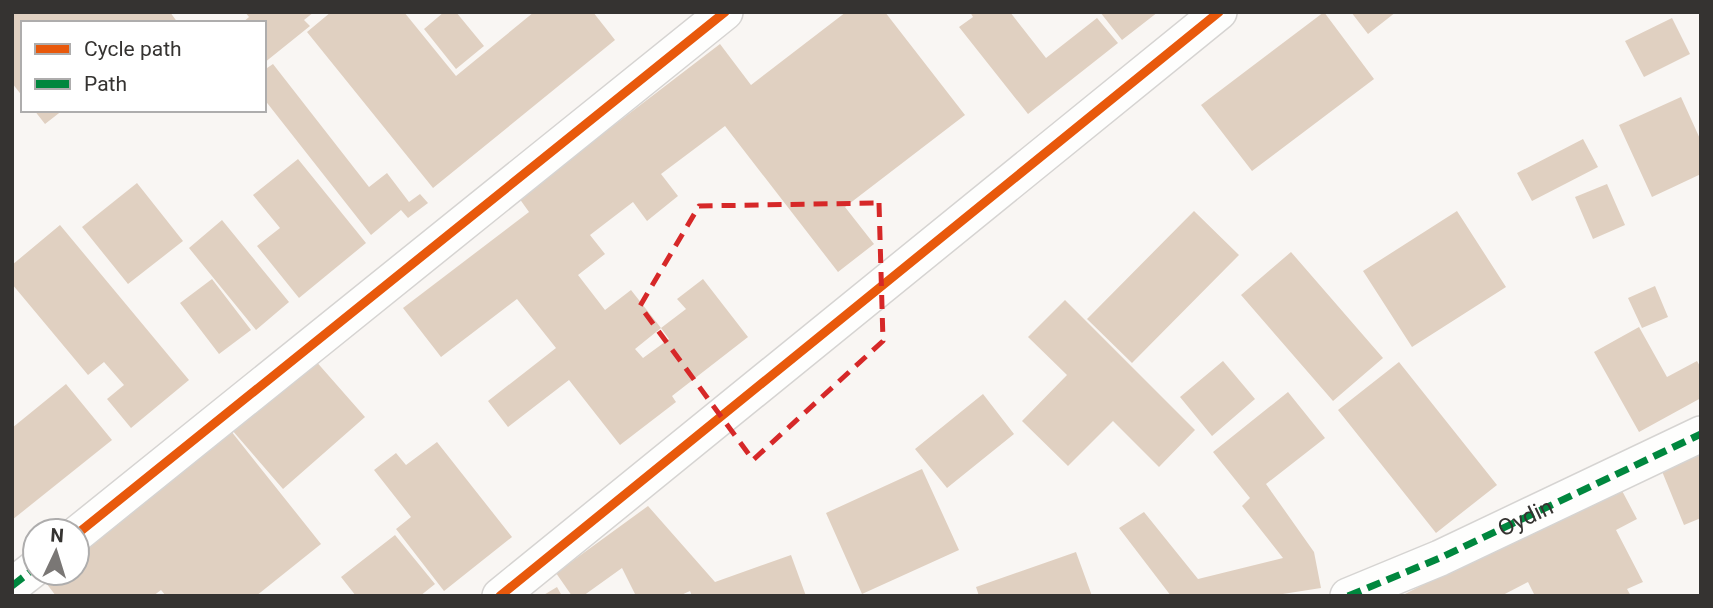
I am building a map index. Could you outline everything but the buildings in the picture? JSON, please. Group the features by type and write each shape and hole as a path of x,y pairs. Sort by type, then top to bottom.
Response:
{"street":[{"path":"91,523 725,12"},
{"path":"500,596 1219,12"},
{"name":"Oydin","path":"1348,596 1440,558 1701,434"}],"highlighted area":[{"path":"879,203 883,341 753,460 640,306 699,206"}],"marked path":[{"path":"1348,596 1440,558 1701,434"},
{"path":"12,586 21,579"}],"cycle path":[{"path":"91,523 725,12"},
{"path":"500,596 1219,12"}]}
